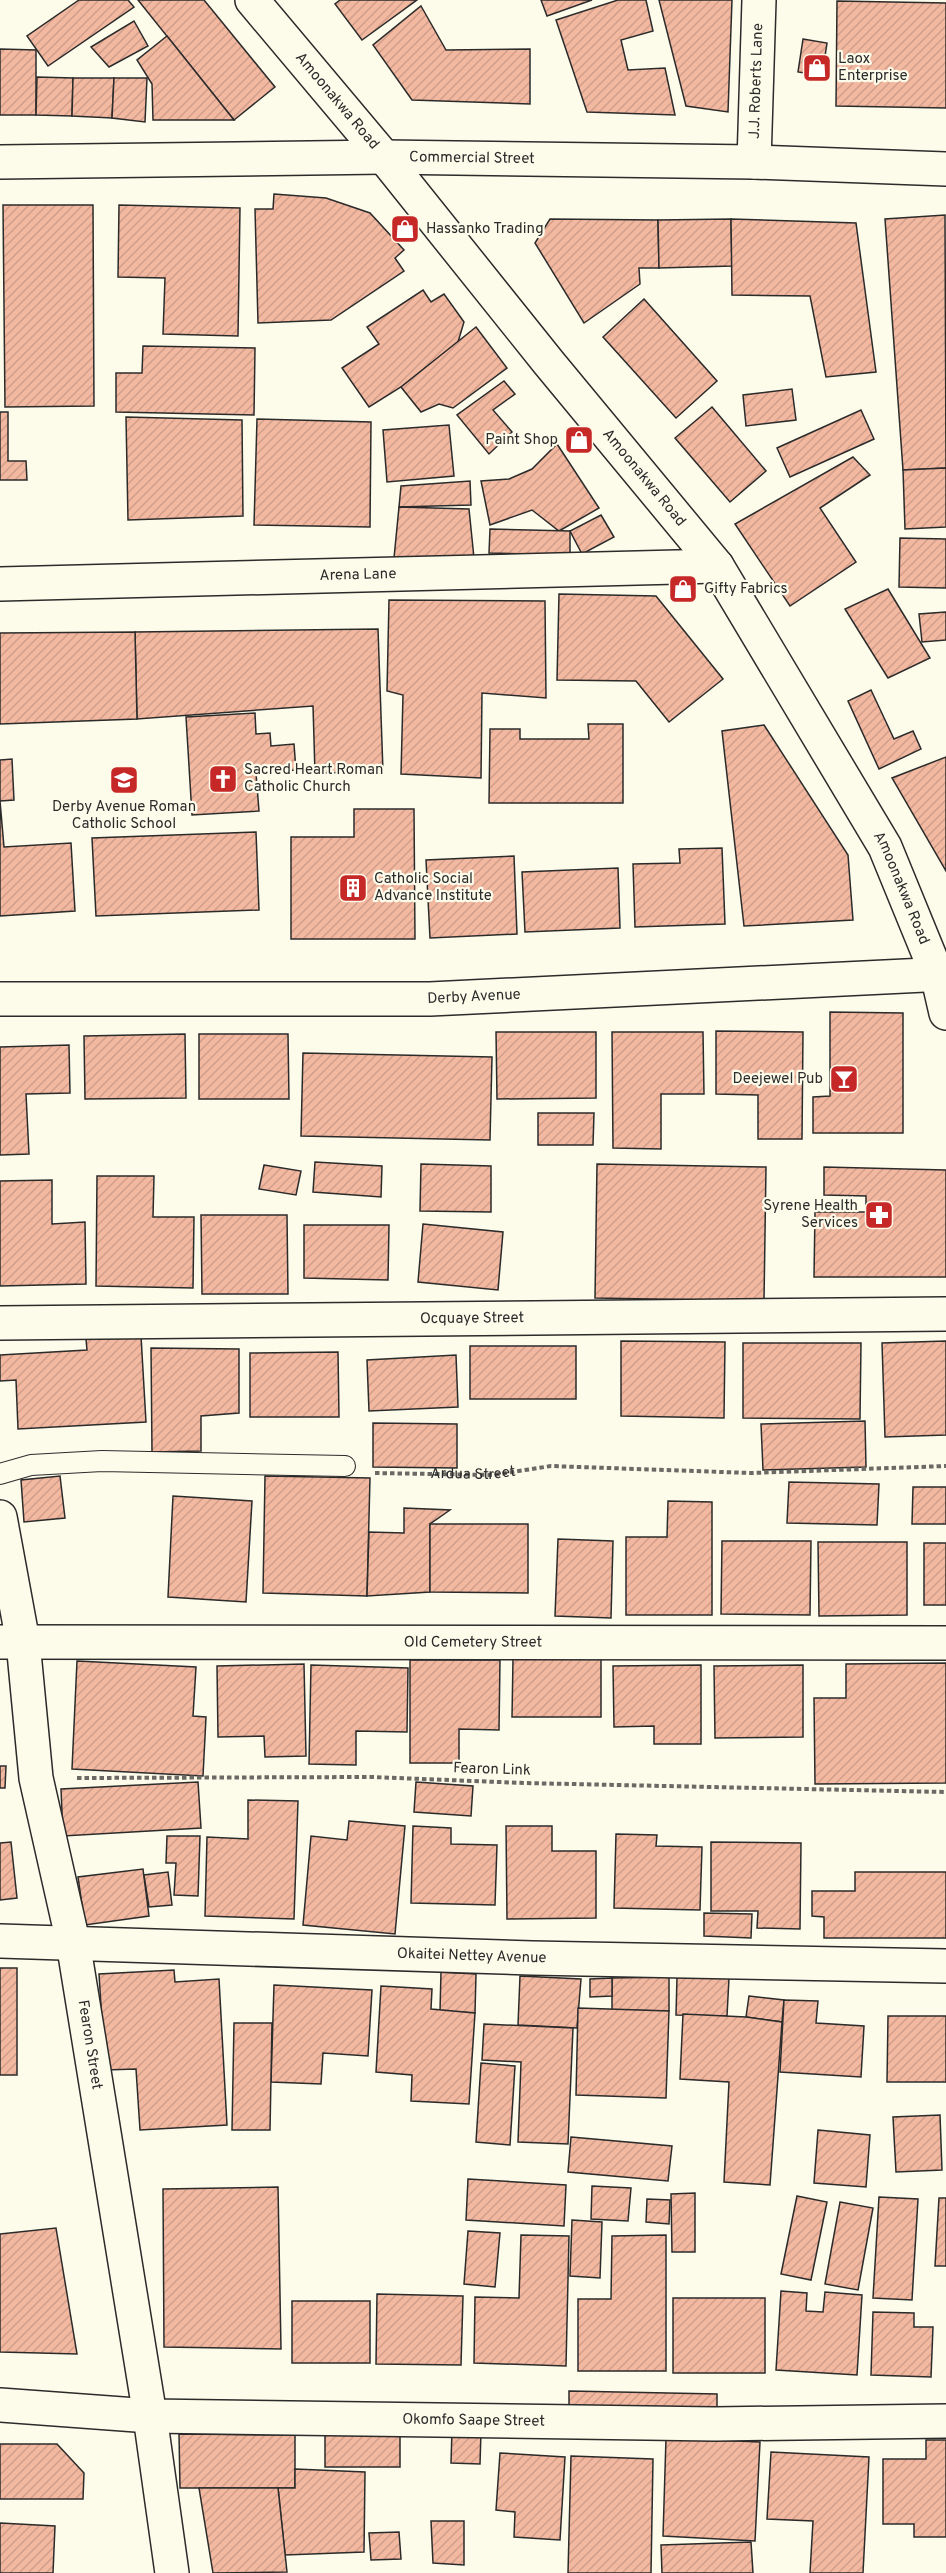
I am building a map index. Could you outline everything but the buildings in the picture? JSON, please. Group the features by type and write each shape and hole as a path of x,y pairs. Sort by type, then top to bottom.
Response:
{"street":[{"name":"Amoonakwa Road","path":"252,0 384,157 549,363 717,566 885,847 942,974 946,1012"},
{"name":"J.J. Roberts Lane","path":"754,162 759,0"},
{"name":"Commercial Street","path":"0,162 384,157 754,162 946,169"},
{"name":"Arena Lane","path":"0,584 717,566"},
{"name":"Derby Avenue","path":"0,999 430,999 942,974"},
{"name":"Ocquaye Street","path":"0,1323 946,1314"},
{"name":"Fearon Street","path":"0,1517 11,1642 36,1778 73,1942 150,2416 172,2573"},
{"name":"Old Cemetery Street","path":"11,1642 946,1643"},
{"name":"Okaitei Nettey Avenue","path":"0,1941 520,1958 946,1966"},
{"name":"Okomfo Saape Street","path":"0,2405 150,2416 715,2424 946,2421"}],"lane":[{"path":"0,1474 31,1466 102,1461 345,1466"}],"path":[{"name":"Ardua Street","path":"345,1466 373,1473 493,1475 552,1466 751,1473 946,1466"},
{"name":"Fearon Link","path":"36,1778 372,1777 524,1783 946,1792"}],"place":[{"name":"Laox Enterprise","path":"817,68"},
{"name":"Hassanko Trading","path":"405,229"},
{"name":"Paint Shop","path":"579,440"},
{"name":"Gifty Fabrics","path":"683,589"},
{"name":"Sacred Heart Roman Catholic Church","path":"223,779"},
{"name":"Derby Avenue Roman Catholic School","path":"124,780"},
{"name":"Catholic Social Advance Institute","path":"353,888"},
{"name":"Deejewel Pub","path":"844,1079"},
{"name":"Syrene Health Services","path":"879,1215"}]}
